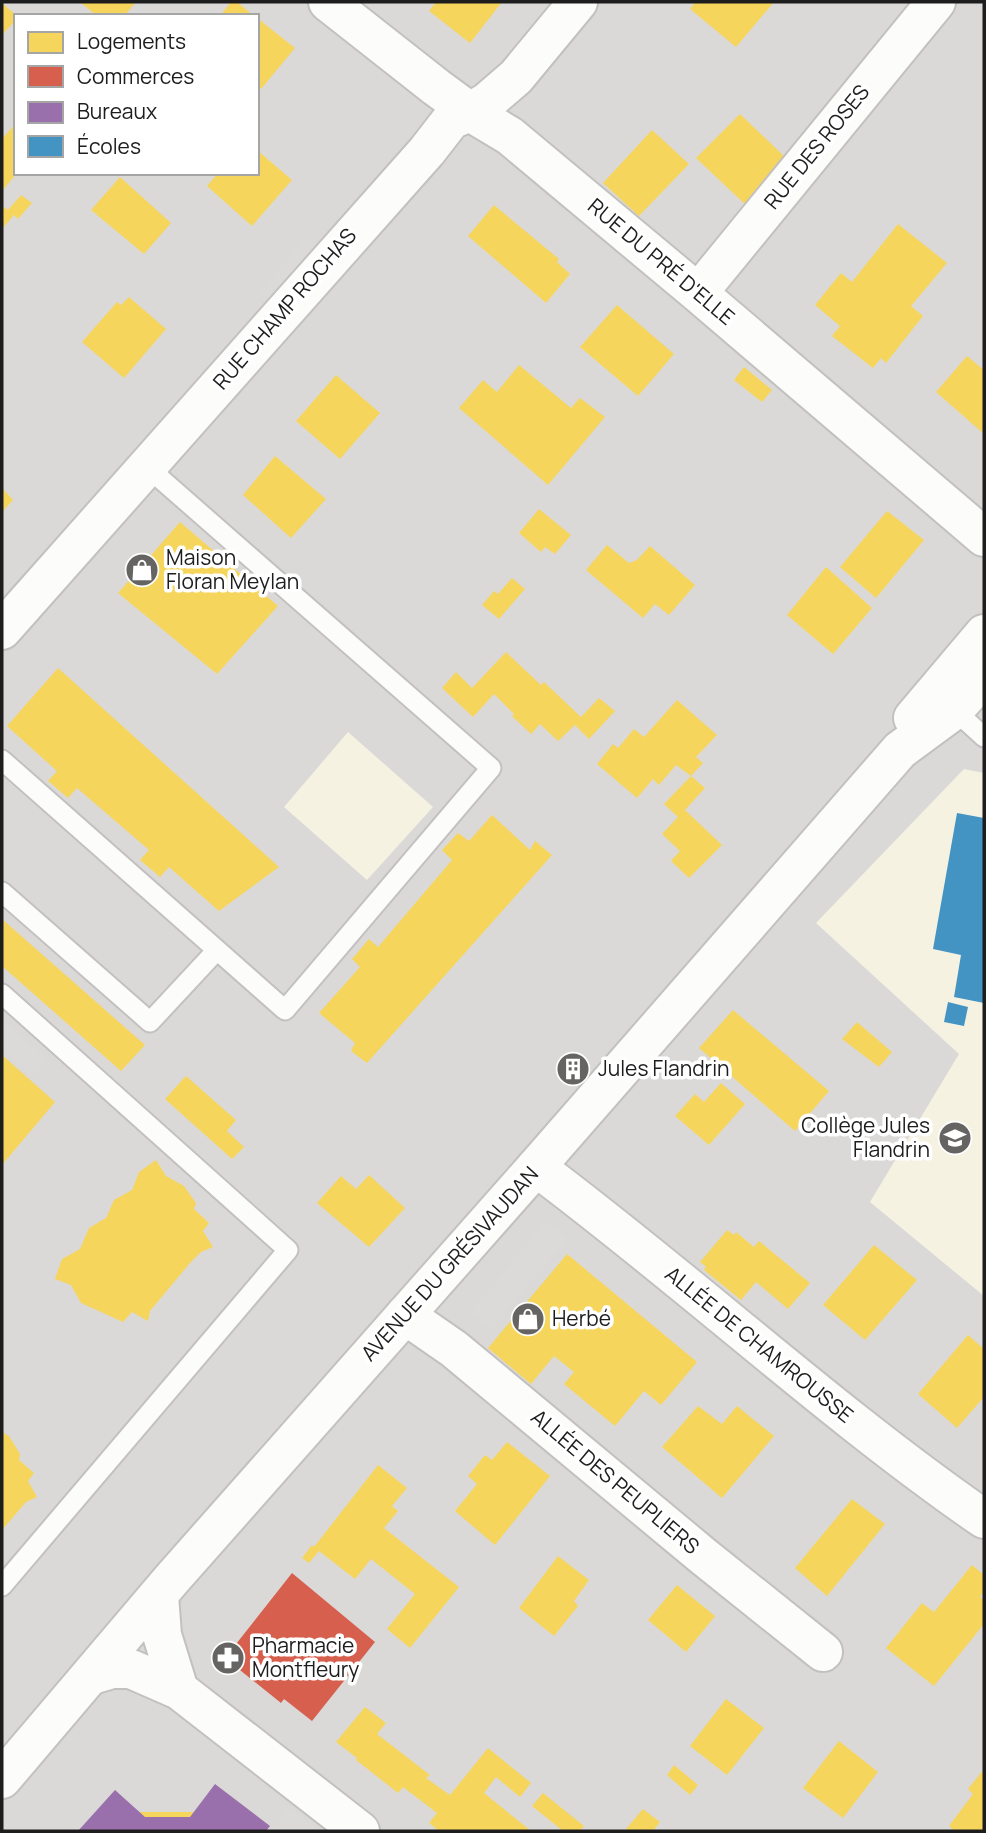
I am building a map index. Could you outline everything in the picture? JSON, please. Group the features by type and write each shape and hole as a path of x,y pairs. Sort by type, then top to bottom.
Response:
{"street":[{"name":"RUE DU PRÉ D'ELLE","path":"328,2 470,112 510,136 984,537"},
{"name":"RUE CHAMP ROCHAS","path":"2,630 452,120 487,102 516,76 578,2"},
{"name":"RUE DES ROSES","path":"698,293 936,2"},
{"name":"AVENUE DU GRÉSIVAUDAN","path":"945,700 984,634"},
{"name":"AVENUE DU GRÉSIVAUDAN","path":"2,1779 900,750 914,715 984,677"},
{"name":"ALLÉE DE CHAMROUSSE","path":"537,1167 846,1416 941,1490 984,1519"},
{"name":"ALLÉE DES PEUPLIERS","path":"405,1315 454,1349 823,1652"},
{"path":"159,1596 162,1635 179,1690"},
{"path":"92,1675 112,1669 131,1669 179,1690 360,1831"}],"lane":[{"path":"2,760 285,1010 491,768 146,466"},
{"path":"945,700 984,737"},
{"path":"2,892 150,1022 217,950"},
{"path":"2,994 288,1250 2,1587"}],"shaded area":[{"path":"2,2 984,2 984,1831 2,1831"},
{"path":"305,238 315,249 268,301 260,293"},
{"path":"348,732 433,807 367,880 284,807"},
{"path":"964,769 984,773 984,1296 870,1202 959,1054 816,923"},
{"path":"2,1020 47,1060 32,1077 2,1050"},
{"path":"546,1221 567,1239 492,1329 471,1312"},
{"path":"289,1808 316,1829 319,1831 270,1831"}],"building: Logements":[{"path":"80,2 136,2 126,14 95,14"},
{"path":"231,2 237,2 252,14 222,14"},
{"path":"436,2 502,2 470,43 429,11"},
{"path":"695,2 774,2 736,47 690,9"},
{"path":"2,3 15,14 14,22 2,35"},
{"path":"259,20 295,48 261,89 259,88"},
{"path":"740,114 788,160 748,207 696,158"},
{"path":"14,125 15,175 2,191 2,139"},
{"path":"652,130 689,164 639,216 603,183"},
{"path":"259,152 292,180 252,226 207,186 216,175 259,175"},
{"path":"120,177 171,223 144,254 91,210"},
{"path":"21,195 32,203 18,219 14,215 2,229 2,210 5,207 8,210"},
{"path":"494,205 559,259 557,262 570,274 546,303 468,236"},
{"path":"898,224 947,263 911,306 923,316 886,363 881,358 873,368 832,336 840,326 815,305 841,273 852,282"},
{"path":"129,297 166,329 124,378 82,342 117,302 121,305"},
{"path":"617,305 674,354 638,396 580,347"},
{"path":"967,356 984,370 984,434 936,392"},
{"path":"519,365 571,408 580,398 605,417 548,485 459,408 483,380 497,392"},
{"path":"744,367 772,390 762,402 734,380"},
{"path":"336,375 380,413 340,459 296,421"},
{"path":"275,456 326,499 291,538 243,495"},
{"path":"2,488 13,500 2,512"},
{"path":"539,509 571,535 555,554 545,547 541,552 519,533"},
{"path":"887,511 924,540 876,598 840,567"},
{"path":"180,522 278,606 217,674 118,593"},
{"path":"607,545 629,563 637,560 650,546 695,585 669,615 655,604 643,618 586,570"},
{"path":"826,567 872,608 833,654 787,615"},
{"path":"512,578 525,589 499,619 482,605 494,591 498,594"},
{"path":"506,652 541,685 544,682 581,717 599,698 615,711 589,739 575,725 558,741 540,724 531,734 494,694 473,717 442,688 456,672 472,688"},
{"path":"58,668 279,867 219,911 169,867 160,877 140,860 149,850 77,788 68,798 48,781 57,771 7,726"},
{"path":"677,700 717,735 696,757 703,763 691,776 676,765 659,785 653,779 637,798 597,764 613,744 618,748 634,729 644,737"},
{"path":"691,776 705,788 685,810 722,845 689,878 671,861 680,851 662,834 678,817 664,804"},
{"path":"492,815 530,850 535,841 552,855 367,1063 351,1051 355,1043 319,1013 360,967 352,959 369,939 378,947 452,860 442,850 458,833 469,841"},
{"path":"2,919 145,1045 121,1071 2,966"},
{"path":"733,1010 829,1091 795,1131 699,1048"},
{"path":"857,1022 892,1052 879,1067 842,1039"},
{"path":"2,1055 55,1102 2,1165"},
{"name":"Jules Flandrin","path":"579,1055 586,1061 568,1084 560,1078"},
{"path":"186,1076 236,1120 227,1131 244,1147 232,1159 165,1099"},
{"path":"721,1083 745,1104 709,1145 675,1116 695,1094 704,1102"},
{"path":"156,1160 166,1176 184,1186 196,1203 194,1209 209,1223 203,1231 213,1247 201,1252 190,1263 150,1311 148,1321 132,1312 123,1322 81,1303 71,1285 55,1279 62,1259 80,1249 89,1228 106,1218 114,1200 132,1190 139,1172"},
{"path":"369,1175 405,1208 369,1247 317,1203 341,1176 356,1189"},
{"path":"727,1230 734,1235 736,1232 754,1247 759,1241 810,1283 788,1309 756,1282 741,1300 704,1270 706,1267 700,1262"},
{"path":"874,1245 917,1280 865,1340 823,1305"},
{"path":"567,1254 697,1362 661,1405 644,1391 615,1426 564,1384 574,1372 554,1356 531,1384 488,1348"},
{"path":"968,1335 984,1349 984,1397 957,1428 918,1394"},
{"path":"698,1406 722,1424 737,1406 774,1436 722,1498 662,1447"},
{"path":"2,1432 9,1436 20,1454 19,1460 34,1473 28,1481 37,1497 26,1502 2,1530"},
{"path":"507,1442 550,1476 495,1545 455,1511 477,1484 468,1476 485,1455 492,1460"},
{"path":"378,1465 407,1488 392,1506 398,1511 384,1528 459,1587 410,1648 387,1629 415,1594 371,1559 355,1579 319,1551 309,1563 302,1558 312,1545 314,1547"},
{"path":"852,1499 885,1524 827,1596 795,1568"},
{"path":"558,1556 589,1580 574,1601 578,1606 554,1636 519,1608"},
{"path":"972,1565 984,1575 984,1592 980,1597 984,1600 984,1624 934,1686 886,1648 922,1603 934,1612"},
{"path":"677,1585 715,1616 686,1652 648,1620"},
{"path":"726,1699 764,1728 727,1775 690,1746"},
{"path":"365,1707 386,1723 377,1734 430,1775 426,1778 450,1795 488,1748 531,1783 520,1797 496,1777 484,1793 531,1831 439,1831 429,1823 437,1813 403,1787 398,1793 336,1742"},
{"path":"839,1741 878,1772 843,1818 803,1788"},
{"path":"674,1765 698,1785 690,1795 667,1775"},
{"path":"984,1769 984,1831 955,1831 949,1826 973,1794 968,1789"},
{"path":"543,1793 584,1826 580,1831 563,1831 532,1806"},
{"path":"643,1809 660,1822 653,1831 626,1829"},
{"path":"139,1812 194,1812 190,1817 145,1817"}],"building: Commerces":[{"path":"292,1573 375,1642 312,1721 284,1699 281,1703 225,1658"}],"building: Bureaux":[{"path":"215,1784 270,1826 266,1831 78,1831 115,1790 145,1817 190,1817"}],"building: Écoles":[{"path":"957,813 984,818 984,1003 954,997 961,955 933,949"},
{"path":"948,1002 968,1007 964,1026 944,1022"}],"place":[{"name":"Maison Floran Meylan","path":"142,570"},
{"name":"Jules Flandrin","path":"573,1069"},
{"name":"Collège Jules Flandrin","path":"955,1138"},
{"name":"Herbé","path":"528,1319"},
{"name":"Pharmacie Montfleury","path":"228,1658"}]}
